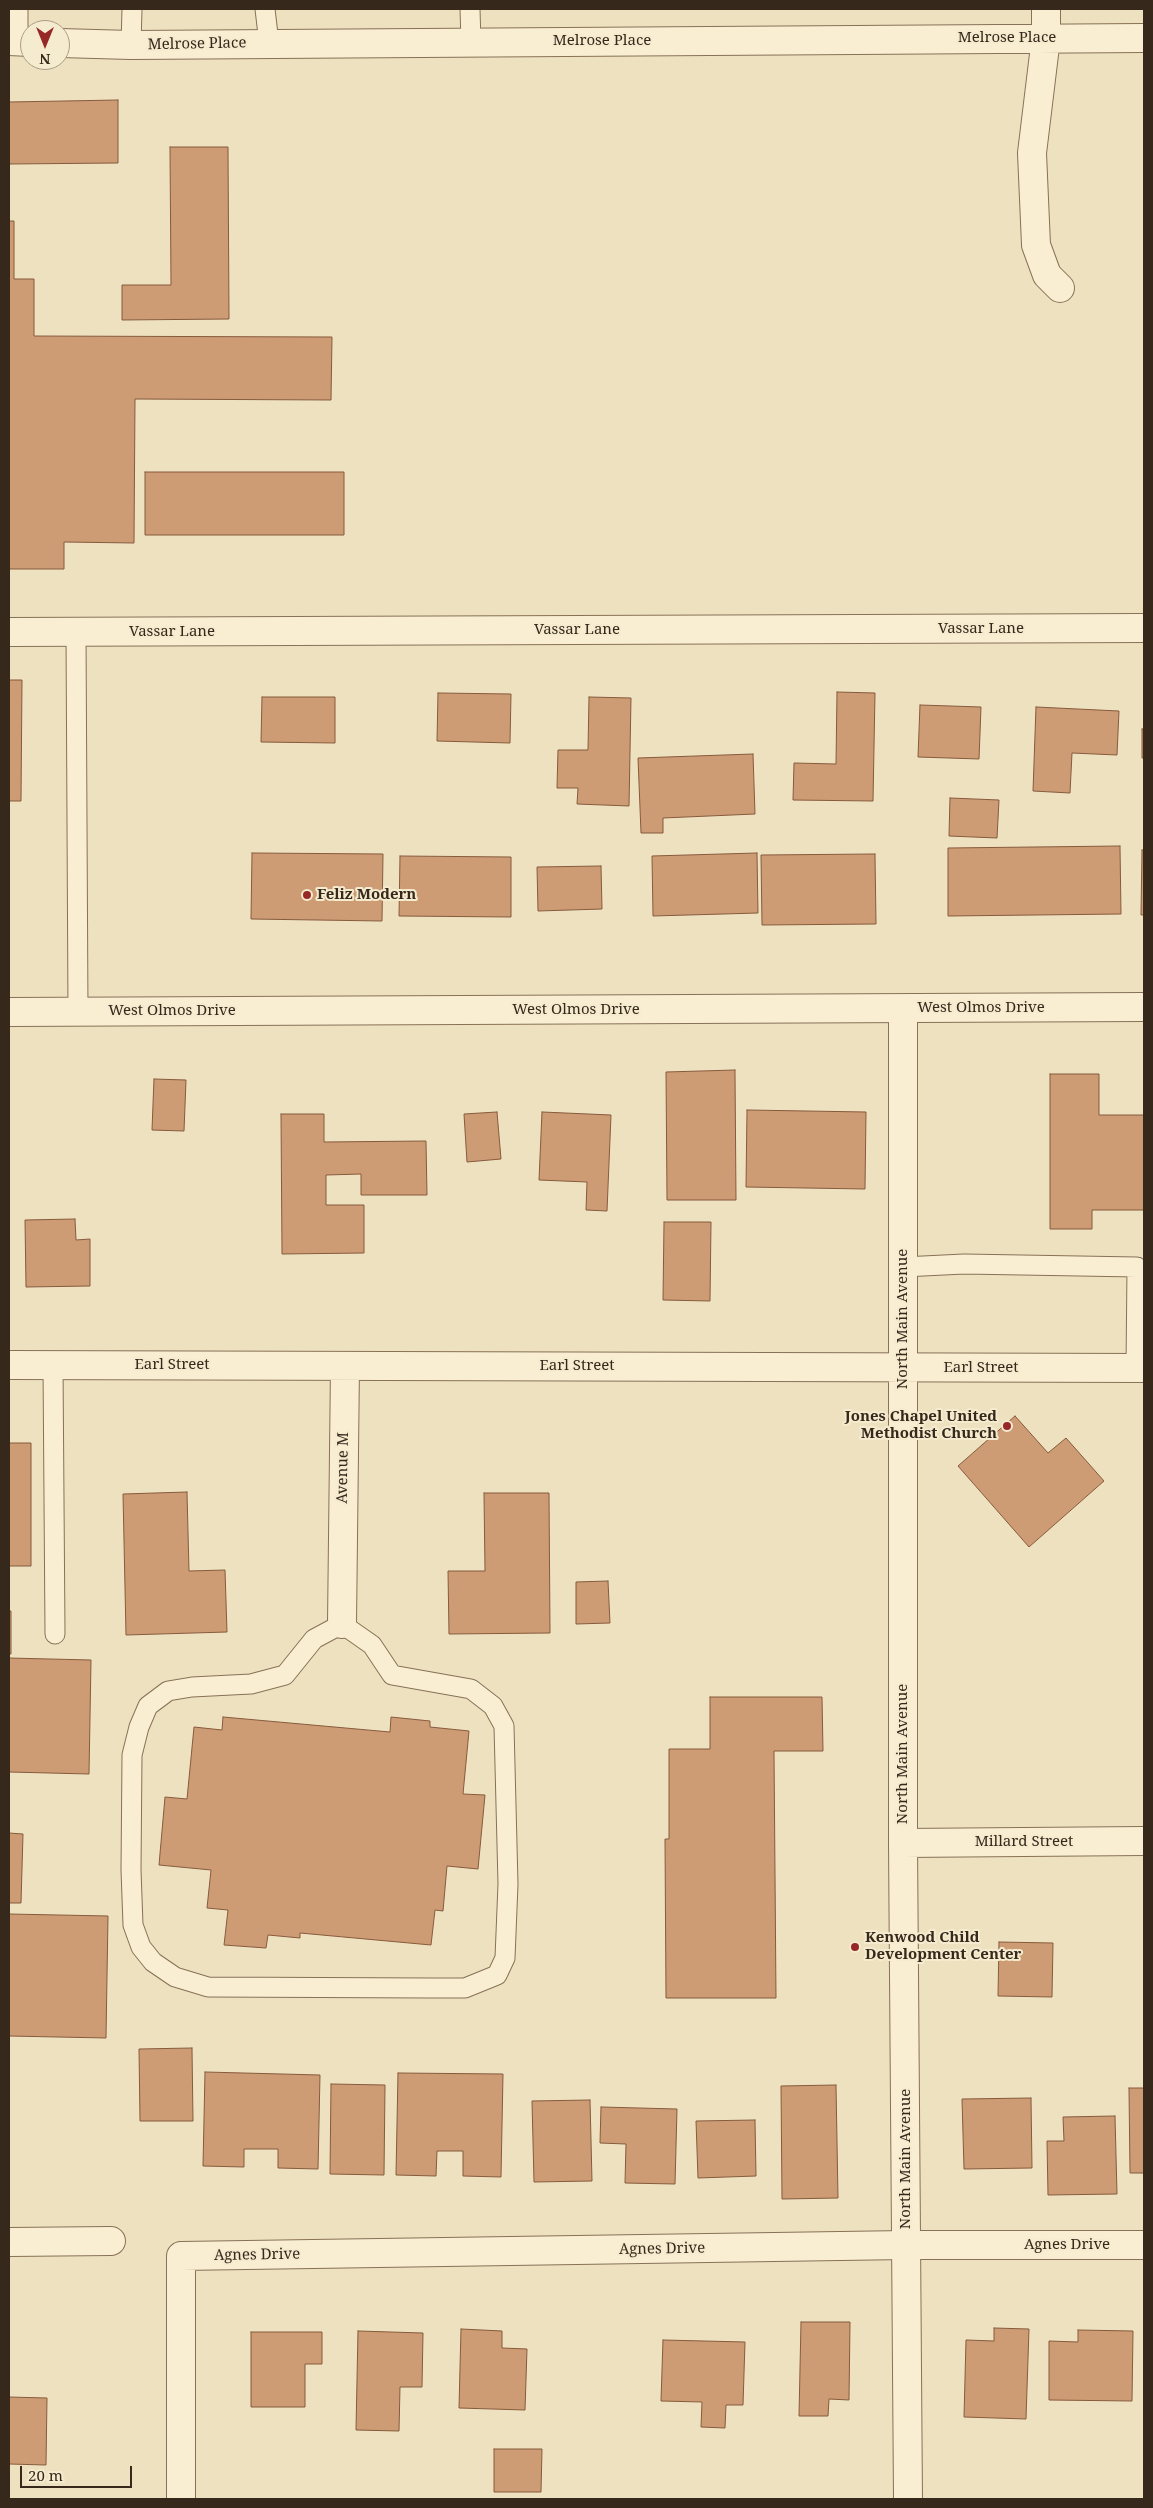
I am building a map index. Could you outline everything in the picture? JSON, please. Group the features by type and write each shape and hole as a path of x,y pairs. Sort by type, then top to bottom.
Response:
{"street":[{"path":"1046,9 1046,38 1032,153 1036,245 1047,275 1060,288"},
{"name":"Melrose Place","path":"70,43 131,45 1144,38"},
{"name":"Vassar Lane","path":"9,632 1144,628"},
{"name":"West Olmos Drive","path":"9,1012 1144,1007"},
{"name":"North Main Avenue","path":"904,1009 903,1843 908,2499"},
{"name":"Earl Street","path":"9,1365 1140,1368"},
{"name":"Avenue M","path":"342,1624 344,1366"},
{"name":"Millard Street","path":"903,1843 1144,1841"},
{"path":"9,2242 111,2241"},
{"name":"Agnes Drive","path":"181,2499 181,2256 906,2245 1144,2245"}],"lane":[{"path":"18,9 19,42"},
{"path":"131,45 132,9"},
{"path":"265,9 269,43"},
{"path":"470,9 471,42"},
{"path":"76,632 78,1012"},
{"path":"903,1267 964,1264 1137,1267 1140,1368"},
{"path":"53,1365 55,1634"},
{"path":"342,1624 372,1645 392,1675 471,1689 493,1706 504,1726 508,1884 505,1958 497,1975 465,1988 208,1986 175,1976 153,1962 141,1947 133,1925 131,1870 132,1755 139,1727 148,1706 168,1691 192,1687 250,1684 285,1675 314,1639 342,1624"}],"building":[{"path":"118,100 118,163 9,164 9,102"},
{"path":"170,147 228,147 229,319 122,320 122,285 171,285"},
{"path":"9,221 14,221 14,279 34,279 34,336 332,337 331,400 135,399 134,543 64,542 64,569 9,569"},
{"path":"145,472 344,472 344,535 145,535"},
{"path":"9,680 22,680 21,801 9,801"},
{"path":"837,692 875,693 873,801 793,800 794,763 836,764"},
{"path":"438,693 511,694 510,743 437,741"},
{"path":"262,697 335,697 335,743 261,742"},
{"path":"589,697 631,698 629,806 577,804 578,788 557,788 558,750 588,750"},
{"path":"920,705 981,707 979,759 918,757"},
{"path":"1036,707 1119,711 1117,755 1072,753 1070,793 1033,791"},
{"path":"1142,729 1144,729 1144,758 1142,758"},
{"path":"753,754 755,814 663,818 663,833 641,833 638,758"},
{"path":"950,798 999,800 997,838 949,836"},
{"path":"1120,846 1121,914 948,916 948,848"},
{"path":"1142,850 1144,850 1144,915 1141,915"},
{"path":"252,853 383,854 382,921 251,919"},
{"path":"757,853 758,913 653,916 652,856"},
{"path":"875,854 876,924 762,925 761,855"},
{"path":"400,856 511,857 511,917 399,916"},
{"path":"601,866 602,909 538,911 537,867"},
{"path":"735,1070 736,1200 667,1200 666,1072"},
{"path":"1050,1074 1099,1074 1099,1115 1144,1115 1144,1210 1092,1210 1092,1229 1050,1229"},
{"path":"154,1079 186,1080 184,1131 152,1130"},
{"path":"747,1110 866,1112 865,1189 746,1187"},
{"path":"497,1112 501,1159 467,1162 464,1114"},
{"path":"542,1112 611,1115 607,1211 586,1210 587,1182 539,1180"},
{"path":"281,1114 324,1114 324,1142 426,1141 427,1195 361,1195 361,1174 326,1175 326,1205 364,1205 364,1253 282,1254"},
{"path":"75,1219 76,1240 90,1239 90,1286 26,1287 25,1220"},
{"path":"664,1222 711,1222 710,1301 663,1300"},
{"path":"1015,1416 1048,1453 1066,1438 1104,1481 1029,1547 958,1466"},
{"path":"9,1443 31,1443 31,1566 9,1566"},
{"path":"187,1492 189,1571 225,1570 227,1632 126,1635 123,1494"},
{"path":"484,1493 549,1493 550,1633 449,1634 448,1571 485,1571"},
{"path":"608,1581 610,1623 576,1624 576,1582"},
{"path":"9,1611 11,1611 11,1654 9,1654"},
{"path":"9,1658 91,1660 89,1774 9,1772"},
{"path":"710,1697 822,1697 823,1751 774,1751 776,1998 666,1998 665,1839 669,1839 669,1749 710,1749"},
{"path":"223,1717 390,1732 391,1717 430,1721 430,1727 469,1731 463,1794 485,1795 478,1869 447,1866 443,1911 435,1910 431,1945 300,1933 300,1938 268,1935 266,1948 224,1945 228,1910 207,1908 211,1870 159,1865 165,1797 187,1799 194,1727 222,1730"},
{"path":"9,1833 23,1834 21,1903 9,1903"},
{"path":"9,1914 108,1916 106,2038 9,2036"},
{"path":"999,1942 1053,1943 1052,1997 998,1996"},
{"path":"192,2048 193,2121 140,2121 139,2049"},
{"path":"205,2072 320,2075 318,2169 278,2168 278,2149 244,2149 244,2167 203,2166"},
{"path":"398,2073 503,2074 501,2177 463,2176 463,2151 437,2151 436,2176 396,2175"},
{"path":"331,2084 385,2085 384,2175 330,2174"},
{"path":"836,2085 838,2198 782,2199 781,2086"},
{"path":"1129,2088 1144,2088 1144,2173 1130,2173"},
{"path":"1031,2098 1032,2168 964,2169 962,2099"},
{"path":"590,2100 592,2181 534,2182 532,2101"},
{"path":"601,2107 677,2109 675,2184 625,2183 626,2144 600,2143"},
{"path":"1115,2116 1117,2194 1048,2195 1047,2141 1064,2141 1063,2117"},
{"path":"755,2120 756,2176 698,2178 696,2121"},
{"path":"801,2322 850,2322 849,2400 829,2399 828,2416 799,2416"},
{"path":"994,2328 1029,2329 1026,2419 964,2417 966,2340 994,2341"},
{"path":"461,2329 502,2331 502,2348 527,2349 525,2410 459,2408"},
{"path":"1078,2330 1133,2331 1132,2401 1049,2400 1049,2341 1078,2342"},
{"path":"358,2331 423,2333 422,2387 400,2387 399,2431 356,2430"},
{"path":"251,2332 322,2332 322,2364 305,2364 305,2407 251,2407"},
{"path":"663,2340 745,2342 743,2405 726,2405 725,2428 701,2427 702,2402 661,2401"},
{"path":"9,2397 47,2398 46,2465 9,2464"},
{"path":"494,2449 542,2449 541,2492 494,2492"}],"place":[{"name":"Feliz Modern","path":"307,895"},
{"name":"Jones Chapel United Methodist Church","path":"1007,1426"},
{"name":"Kenwood Child Development Center","path":"855,1947"}]}
